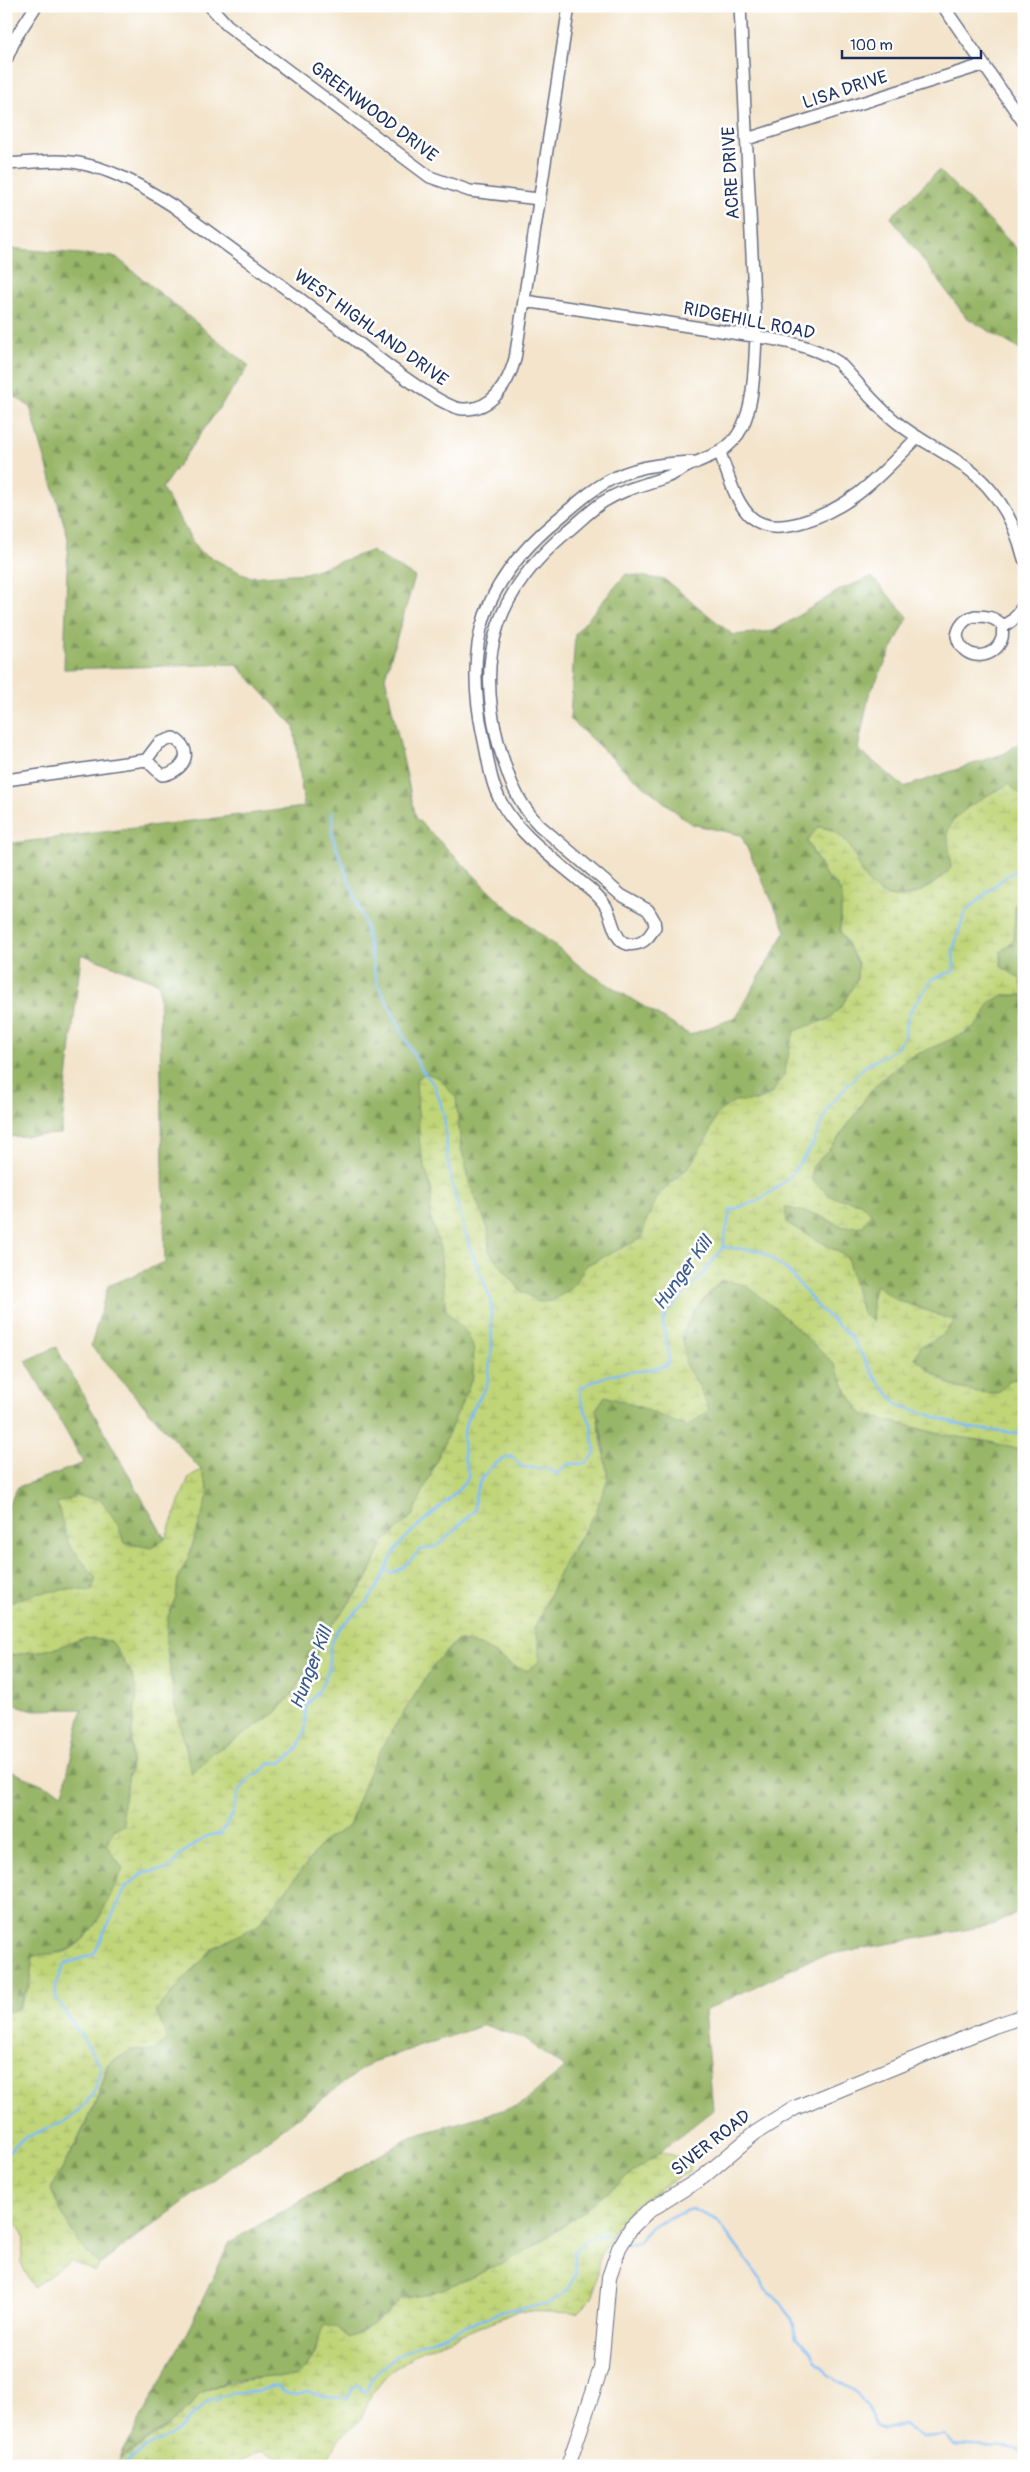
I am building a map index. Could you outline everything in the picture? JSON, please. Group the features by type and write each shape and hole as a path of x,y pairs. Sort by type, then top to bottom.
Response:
{"street":[{"path":"6,60 16,36 36,6"},
{"name":"GREENWOOD DRIVE","path":"210,6 227,24 430,177 470,191 539,199"},
{"name":"WEST HIGHLAND DRIVE","path":"6,164 58,161 87,165 116,175 155,194 399,373 441,401 460,409 485,404 505,385 515,359 569,6"},
{"name":"ACRE DRIVE","path":"720,454 737,436 747,415 754,376 756,337 740,6"},
{"path":"943,6 982,65 1024,123"},
{"name":"LISA DRIVE","path":"747,139 982,65"},
{"name":"RIDGEHILL ROAD","path":"525,302 756,337 812,348 829,356 838,362 897,423 963,465 984,483 1010,518 1020,541 1024,559"},
{"path":"697,462 664,464 627,473 594,490 522,551 508,568 491,599 474,662 474,681 482,735 492,779 501,803 511,818 604,903 621,941 631,945 639,943 650,935 654,927 654,920 648,910 621,896 547,831 527,813 512,788 496,734 489,682 493,642 504,606 513,590 540,555 603,502 632,487 668,477 697,462 720,454 738,498 751,516 761,524 775,526 812,519 846,504 872,483 918,437"},
{"path":"594,490 603,502"},
{"path":"491,599 504,606"},
{"path":"1003,626 1012,622 1024,605"},
{"path":"482,735 496,734"},
{"path":"6,780 146,760"},
{"path":"538,844 547,831"},
{"name":"SIVER ROAD","path":"568,2466 601,2368 609,2277 619,2248 632,2228 647,2212 703,2177 755,2133 795,2108 994,2026 1024,2016"}],"green space":[{"path":"939,170 1024,256 1024,352 966,317 891,217"},
{"path":"6,248 116,257 249,366 162,488 198,551 249,577 306,573 371,551 415,577 385,677 416,818 502,903 586,971 690,1035 736,1017 786,931 741,835 691,824 627,772 570,719 575,634 626,574 665,580 733,635 774,631 841,589 872,577 908,617 869,695 858,749 904,787 1006,753 1024,739 1024,799 1009,784 975,803 948,833 951,868 929,886 916,893 892,897 880,893 869,884 860,870 853,851 828,828 818,827 807,842 828,879 836,884 842,895 840,931 858,963 857,980 842,1006 829,1019 820,1021 790,1042 784,1076 778,1086 760,1099 717,1113 709,1134 689,1167 660,1193 646,1221 642,1238 587,1265 572,1288 552,1301 539,1302 520,1290 489,1251 488,1229 472,1190 461,1148 456,1098 420,1148 432,1192 430,1216 440,1248 446,1311 468,1334 474,1350 473,1377 413,1515 383,1543 367,1579 327,1632 313,1662 292,1694 275,1713 214,1752 192,1774 174,1703 166,1640 168,1616 176,1597 178,1579 189,1556 209,1491 201,1470 91,1346 108,1286 165,1262 159,983 81,954 61,1134 6,1137 6,844 304,807 294,726 236,664 64,669 68,538 30,407 6,390"},
{"path":"1009,784 1024,799 1024,889 1015,905 1014,940 1001,951 1001,966 1020,979 1024,995 1004,995 990,1002 980,1022 965,1033 904,1060 867,1095 858,1111 833,1145 812,1167 812,1180 832,1197 860,1203 871,1213 863,1226 844,1227 818,1215 785,1207 787,1223 847,1257 862,1313 873,1322 872,1298 876,1285 895,1299 955,1321 941,1336 920,1347 915,1358 935,1374 962,1389 984,1393 998,1393 1008,1382 1021,1376 1024,1377 1024,1451 991,1442 940,1434 862,1414 846,1389 835,1365 783,1315 746,1285 721,1280 696,1308 682,1334 686,1366 700,1388 709,1410 687,1427 640,1407 605,1396 596,1409 608,1478 596,1512 565,1561 534,1629 539,1643 539,1661 528,1671 513,1666 484,1647 457,1640 436,1662 384,1743 366,1779 349,1826 325,1840 258,1925 213,1948 156,2010 167,2040 153,2051 131,2050 107,2065 97,2098 51,2189 71,2230 83,2248 99,2265 96,2272 70,2261 33,2287 21,2263 24,2236 16,2222 6,2222 6,2013 19,2008 29,1986 33,1957 67,1951 87,1936 101,1914 123,1869 106,1844 114,1830 124,1825 122,1810 132,1760 132,1732 137,1693 132,1674 111,1641 84,1638 53,1649 12,1655 6,1652 6,1604 35,1594 68,1589 92,1591 96,1578 69,1544 57,1503 77,1496 101,1500 117,1523 125,1543 151,1548 165,1539 189,1477 201,1470 209,1492 189,1556 178,1579 176,1597 168,1616 166,1640 174,1703 192,1774 214,1752 275,1713 292,1694 313,1662 327,1632 367,1580 383,1543 413,1515 473,1377 474,1350 468,1334 446,1311 440,1248 430,1216 432,1192 420,1148 416,1080 425,1073 439,1078 456,1098 461,1148 472,1190 488,1229 489,1251 520,1290 539,1302 552,1301 572,1288 587,1265 642,1238 646,1221 660,1193 689,1167 709,1134 717,1113 735,1101 758,1101 772,1093 784,1075 794,1031 829,1019 842,1006 857,979 858,963 840,931 842,895 836,884 828,879 807,841 818,827 835,832 845,840 856,858 860,870 870,884 881,893 892,897 904,897 929,887 951,868 948,832 956,817 973,804"},
{"path":"1024,889 1024,989 1020,979 1001,966 1001,951 1014,940 1015,905"},
{"path":"1004,995 1024,995 1024,1377 1021,1376 1008,1382 998,1393 983,1393 961,1389 952,1385 915,1359 920,1347 941,1336 955,1321 895,1299 876,1285 872,1298 873,1323 862,1313 847,1257 787,1223 785,1207 818,1215 844,1227 860,1203 832,1197 812,1180 812,1167 833,1145 858,1111 867,1095 878,1083 904,1060 965,1033 980,1022 989,1002"},
{"path":"722,1280 746,1285 783,1315 835,1365 846,1389 862,1414 940,1434 991,1442 1024,1451 1024,1908 996,1924 816,1957 704,2011 713,2110 581,2213 523,2253 466,2280 425,2295 402,2298 377,2321 348,2338 336,2327 318,2338 316,2350 311,2360 295,2378 247,2379 223,2384 201,2393 191,2406 173,2422 120,2458 190,2326 230,2242 413,2136 520,2105 565,2068 525,2039 484,2025 372,2062 99,2265 83,2248 71,2230 51,2189 91,2113 103,2082 107,2065 131,2050 153,2051 166,2040 156,2010 213,1948 258,1925 325,1840 349,1826 366,1779 384,1743 436,1662 458,1640 484,1647 513,1666 539,1643 534,1629 565,1561 583,1535 605,1451 596,1409 605,1396 640,1407 700,1388 686,1365 683,1339 686,1328 697,1308"},
{"path":"56,1347 165,1539 151,1548 125,1543 117,1523 69,1544 96,1578 92,1592 68,1589 6,1604 6,1509 18,1487 84,1463 26,1361"},
{"path":"84,1638 111,1641 132,1674 137,1693 132,1732 132,1760 122,1810 124,1826 106,1844 123,1869 101,1914 87,1935 78,1944 59,1953 33,1957 29,1986 18,2008 6,2013 6,1769 63,1793 82,1709 33,1710 6,1702 6,1652 12,1655 53,1649"},
{"path":"661,2151 690,2161 689,2171 639,2202 616,2227 599,2260 593,2297 577,2313 518,2311 423,2350 391,2371 372,2393 360,2420 338,2440 324,2463 316,2466 297,2466 261,2451 230,2466 111,2466 160,2432 190,2408 199,2394 217,2386 246,2380 295,2377 307,2367 316,2352 318,2338 325,2324 336,2327 348,2338 377,2321 402,2298 425,2295 466,2280 523,2253 553,2234"}],"waterway":[{"path":"332,812 333,838 364,921 377,982 421,1069 435,1086 444,1115 448,1164 455,1196 470,1248 491,1299 492,1348 487,1385 467,1419 463,1435 464,1458 469,1476 448,1500 412,1531 393,1555 386,1570"},
{"name":"Hunger Kill","path":"6,2154 22,2139 69,2119 84,2106 95,2090 101,2066 56,1998 55,1985 65,1964 94,1954 126,1887 145,1872 170,1869 181,1854 209,1835 221,1834 233,1814 238,1793 252,1775 259,1773 272,1762 281,1763 297,1750 305,1732 306,1707 318,1692 329,1670 329,1650 337,1630 365,1604 375,1591 386,1570 392,1573 403,1568 420,1550 435,1547 475,1510 476,1492 483,1476 489,1469 503,1459 512,1456 521,1467 548,1469 557,1474 568,1464 587,1463 595,1454 591,1424 580,1398 581,1387 611,1375 667,1365 669,1356 663,1323 667,1312 706,1271 723,1247 730,1211 760,1200 788,1179 812,1146 829,1106 865,1066 894,1050 903,1040 910,1012 932,979 954,971 953,950 965,912 1004,878 1024,866"},
{"path":"723,1247 761,1251 789,1272 819,1308 852,1338 876,1379 898,1405 970,1428 1024,1434"},
{"path":"625,2246 639,2242 643,2235 662,2221 692,2209 717,2220 761,2280 765,2289 784,2306 791,2319 796,2338 811,2350 816,2361 829,2376 854,2390 867,2406 875,2425 883,2430 904,2424 923,2437 945,2435 954,2445 1011,2448 1024,2453"},
{"path":"120,2466 145,2448 176,2432 211,2399 217,2400 221,2395 259,2391 277,2385 286,2393 297,2395 309,2392 324,2397 348,2398 353,2388 358,2385 362,2392 366,2391 372,2378 382,2368 395,2357 415,2347 503,2311 548,2304 567,2291 576,2273 574,2252 579,2247 595,2236 608,2235 619,2241"}]}
